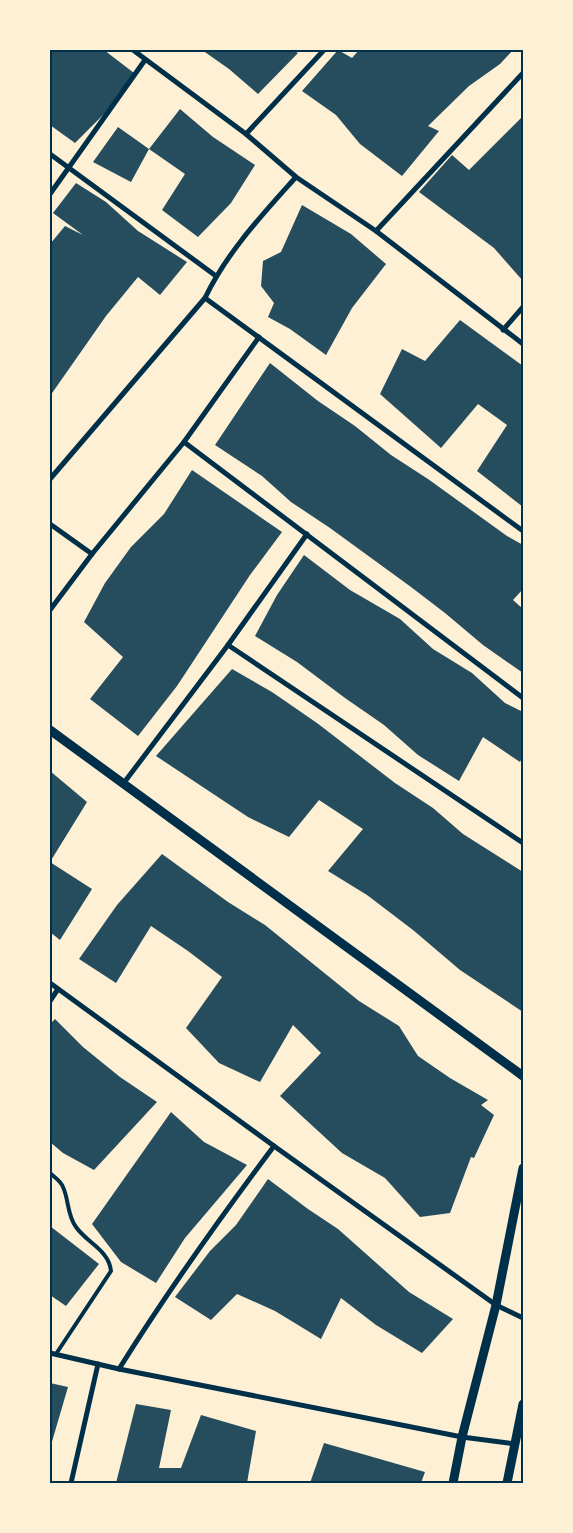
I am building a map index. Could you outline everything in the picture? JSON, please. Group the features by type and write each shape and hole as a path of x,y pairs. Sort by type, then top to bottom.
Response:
{"street":[{"path":"133,50 246,134 296,177 376,231 523,344"},
{"path":"246,134 324,50"},
{"path":"50,194 145,60"},
{"path":"376,231 523,73"},
{"path":"50,154 216,276"},
{"path":"50,479 205,298 216,276 257,221 296,177"},
{"path":"205,298 523,530"},
{"path":"503,330 523,307"},
{"path":"50,610 92,554 184,442 260,337"},
{"path":"184,442 523,698"},
{"path":"50,524 92,554"},
{"path":"123,784 228,644 307,534"},
{"path":"228,644 523,843"},
{"path":"50,730 523,1076"},
{"path":"50,983 496,1305 523,1318"},
{"path":"50,1001 58,989"},
{"path":"119,1369 153,1315 274,1146"},
{"path":"453,1483 462,1437 496,1305 523,1168"},
{"path":"53,1354 119,1369 462,1437 515,1444"},
{"path":"71,1483 98,1364"},
{"path":"507,1483 523,1404"}],"lane":[{"path":"50,1173 62,1184 75,1226 104,1253 110,1262 111,1271 53,1354"}],"building":[{"path":"50,50 104,50 134,73 105,113 75,143 50,125"},
{"path":"202,50 293,50 298,53 258,94 229,69"},
{"path":"338,50 352,58 359,50 513,50 500,64 469,86 428,126 439,131 402,176 360,144 336,115 302,91"},
{"path":"180,109 213,137 255,165 231,203 198,237 162,210 185,174 149,149"},
{"path":"523,116 523,281 494,248 419,192 452,155 469,170"},
{"path":"118,127 149,149 131,182 93,162"},
{"path":"76,183 106,202 138,231 187,262 160,295 138,277 106,316 50,396 50,244 65,226 83,235 53,213"},
{"path":"302,205 351,234 386,264 352,308 326,355 290,329 268,317 274,303 261,286 263,261 281,252"},
{"path":"460,320 523,366 523,507 477,471 507,425 478,404 441,448 380,394 402,349 425,361"},
{"path":"270,363 391,455 428,479 507,536 523,545 523,589 513,600 523,609 523,673 483,645 411,587 291,502 262,476 215,445"},
{"path":"192,470 282,532 250,575 177,686 138,736 90,699 123,657 84,622 105,583 131,547 164,514"},
{"path":"304,555 350,590 400,619 433,649 472,673 505,703 523,712 523,756 520,762 483,737 459,781 418,755 384,725 297,662 255,636 277,595"},
{"path":"232,669 272,692 317,723 395,783 433,808 463,834 523,872 523,1012 460,970 413,930 367,895 328,871 363,829 319,800 289,837 248,817 156,756"},
{"path":"50,771 87,802 50,862"},
{"path":"162,854 228,902 265,925 359,1001 399,1026 418,1056 450,1078 488,1100 481,1105 494,1115 474,1158 471,1157 450,1213 420,1217 385,1178 342,1153 280,1096 321,1053 293,1025 260,1082 219,1063 186,1028 222,977 188,951 151,926 116,983 79,959 117,905"},
{"path":"50,862 92,889 60,940 50,932"},
{"path":"55,1019 83,1047 120,1077 157,1102 94,1170 63,1153 50,1142 50,1024"},
{"path":"171,1112 204,1142 247,1165 185,1238 156,1283 121,1262 92,1224"},
{"path":"268,1179 338,1229 409,1292 453,1319 422,1353 376,1325 341,1298 321,1339 275,1311 237,1294 211,1320 175,1297 210,1251 236,1225"},
{"path":"50,1226 99,1264 66,1306 50,1295"},
{"path":"50,1383 68,1387 51,1445 50,1444"},
{"path":"136,1404 171,1410 159,1468 181,1468 201,1415 256,1431 247,1483 116,1483"},
{"path":"324,1443 425,1472 421,1483 310,1483"}]}
